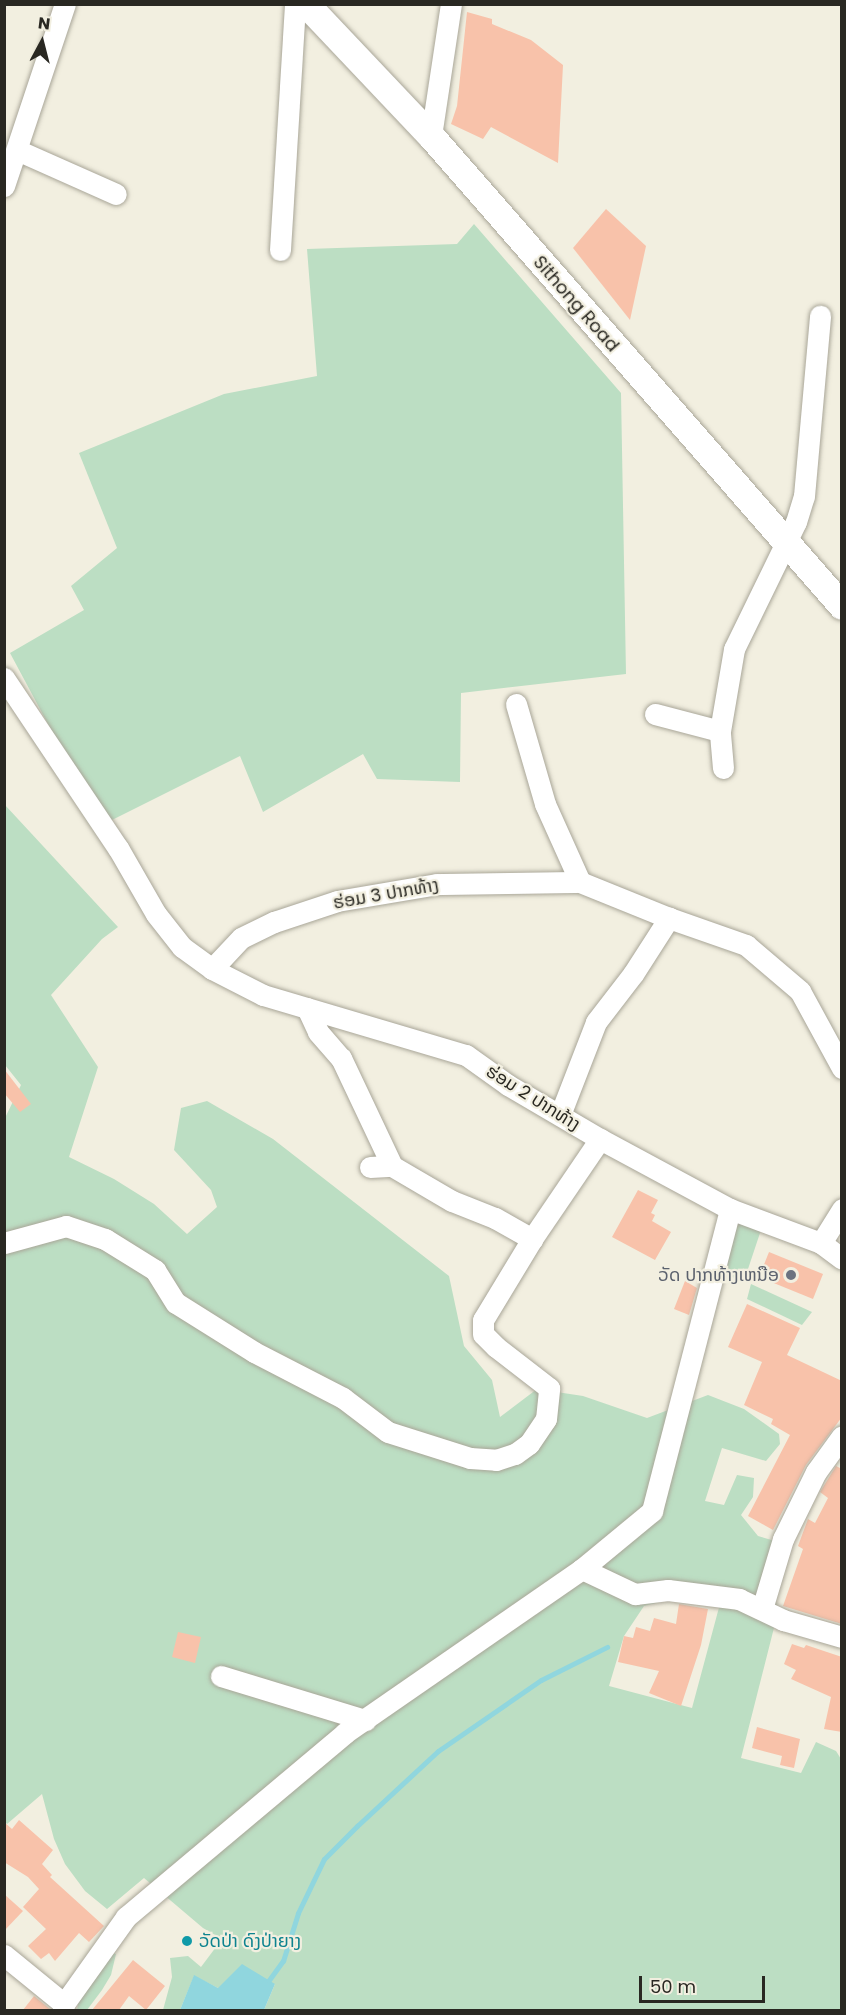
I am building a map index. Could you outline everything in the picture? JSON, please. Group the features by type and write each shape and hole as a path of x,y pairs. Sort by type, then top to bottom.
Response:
{"main road":[{"name":"Sithong Road","path":"306,4 431,136 784,543 839,596"}],"street":[{"path":"4,186 65,4"},
{"path":"280,250 294,4"},
{"path":"431,136 451,4"},
{"path":"17,150 116,194"},
{"path":"723,768 720,731 734,649 796,522 804,496 820,316"},
{"name":"ຮ່ອມ 2 ປາກທ້າງ","path":"4,678 118,848 156,914 182,947 212,969 263,995 466,1054 508,1085 600,1139 730,1209 821,1243 842,1259"},
{"path":"516,704 545,804 580,882"},
{"path":"655,714 720,731"},
{"name":"ຮ່ອມ 3 ປາກທ້າງ","path":"212,969 241,938 274,922 337,901 437,884 580,882 669,918 746,945 800,991 842,1068"},
{"path":"560,1115 596,1022 633,974 669,918"},
{"path":"307,1008 318,1032 341,1058 392,1166"},
{"path":"4,1243 66,1226 105,1239 155,1270 176,1303 254,1352 343,1398 388,1432 470,1458 496,1460 515,1454 529,1444 546,1419 549,1388 496,1347 483,1334 483,1320 532,1239 600,1139"},
{"path":"370,1167 392,1166 452,1201 495,1218 532,1239"},
{"path":"4,1955 64,2007 126,1917 365,1720 582,1569 652,1511 730,1209"},
{"path":"821,1243 842,1209"},
{"path":"762,1609 783,1539 816,1472 842,1436"},
{"path":"582,1569 635,1594 668,1590 739,1599 783,1620 842,1637"},
{"path":"221,1676 365,1720"}],"green space":[{"path":"474,224 621,393 626,674 461,693 460,782 377,779 363,754 263,812 240,756 102,825 10,653 84,610 71,586 117,548 79,453 224,394 317,376 307,249 457,244"},
{"path":"5,805 118,927 102,939 51,995 98,1067 69,1157 114,1179 154,1204 187,1234 217,1207 211,1190 174,1150 181,1108 207,1101 273,1139 449,1276 464,1346 492,1380 500,1417 537,1389 583,1396 647,1418 708,1395 744,1409 779,1434 780,1444 766,1461 722,1448 705,1501 724,1505 737,1475 754,1478 753,1497 741,1515 758,1536 775,1541 790,1554 773,1586 778,1612 741,1758 801,1773 816,1742 836,1751 841,1759 841,2010 264,2010 275,1984 218,1988 194,1976 180,2010 163,2010 172,1977 170,1958 188,1956 201,1967 222,1939 203,1928 144,1878 107,1909 85,1891 65,1864 54,1839 42,1794 7,1824 5,1822 4,1120 21,1085 5,1065","holes":["680,1597 721,1600 692,1708 609,1686 624,1636 644,1606"]},
{"path":"735,1218 761,1230 744,1281 723,1274"},
{"path":"751,1284 812,1312 802,1325 747,1299"},
{"path":"110,1952 116,1954 111,1975 87,2010 77,2010 79,1999"}],"water":[{"path":"242,1964 275,1984 264,2010 180,2010 194,1975 218,1988"}],"building":[{"path":"467,12 492,19 492,24 531,40 563,65 558,163 491,127 483,139 451,124 457,106"},
{"path":"606,209 646,246 630,320 573,248"},
{"path":"4,1069 31,1104 20,1112 4,1093"},
{"path":"638,1190 658,1200 651,1213 655,1215 652,1221 671,1232 655,1260 612,1237"},
{"name":"ວັດ ປາກທ້າງເຫນືອ","path":"769,1252 823,1274 813,1299 759,1277"},
{"path":"685,1281 697,1288 689,1315 674,1309"},
{"path":"747,1304 800,1328 787,1355 842,1381 842,1417 806,1465 773,1530 748,1516 790,1435 771,1424 773,1419 744,1405 762,1362 728,1347"},
{"path":"836,1466 842,1469 842,1624 783,1606 803,1549 798,1546 808,1519 815,1523 828,1498 820,1492"},
{"path":"679,1604 708,1609 701,1645 681,1706 649,1693 659,1671 618,1662 624,1636 633,1638 636,1627 650,1631 654,1618 676,1624"},
{"path":"178,1632 201,1637 195,1663 172,1657"},
{"path":"792,1644 804,1648 806,1645 842,1657 842,1732 824,1729 831,1697 791,1679 796,1670 784,1664"},
{"path":"757,1727 800,1739 794,1768 780,1765 782,1756 752,1748"},
{"path":"19,1820 53,1850 42,1864 52,1875 50,1877 104,1926 89,1942 79,1933 55,1961 49,1953 41,1959 28,1946 46,1929 23,1907 39,1889 28,1877 4,1862 4,1822 12,1829"},
{"path":"4,1894 23,1911 4,1931"},
{"path":"133,1960 165,1986 146,2010 129,1996 119,2010 92,2010"},
{"path":"34,1996 50,2009 51,2010 23,2010"}],"waterway":[{"path":"269,1980 283,1961 298,1913 324,1859 357,1826 438,1751 541,1680 607,1647"}],"place":[{"name":"ວັດ ປາກທ້າງເຫນືອ","path":"791,1275"},
{"name":"ວັດປ່າ ດົງປ່າຍາງ","path":"187,1941"}]}
